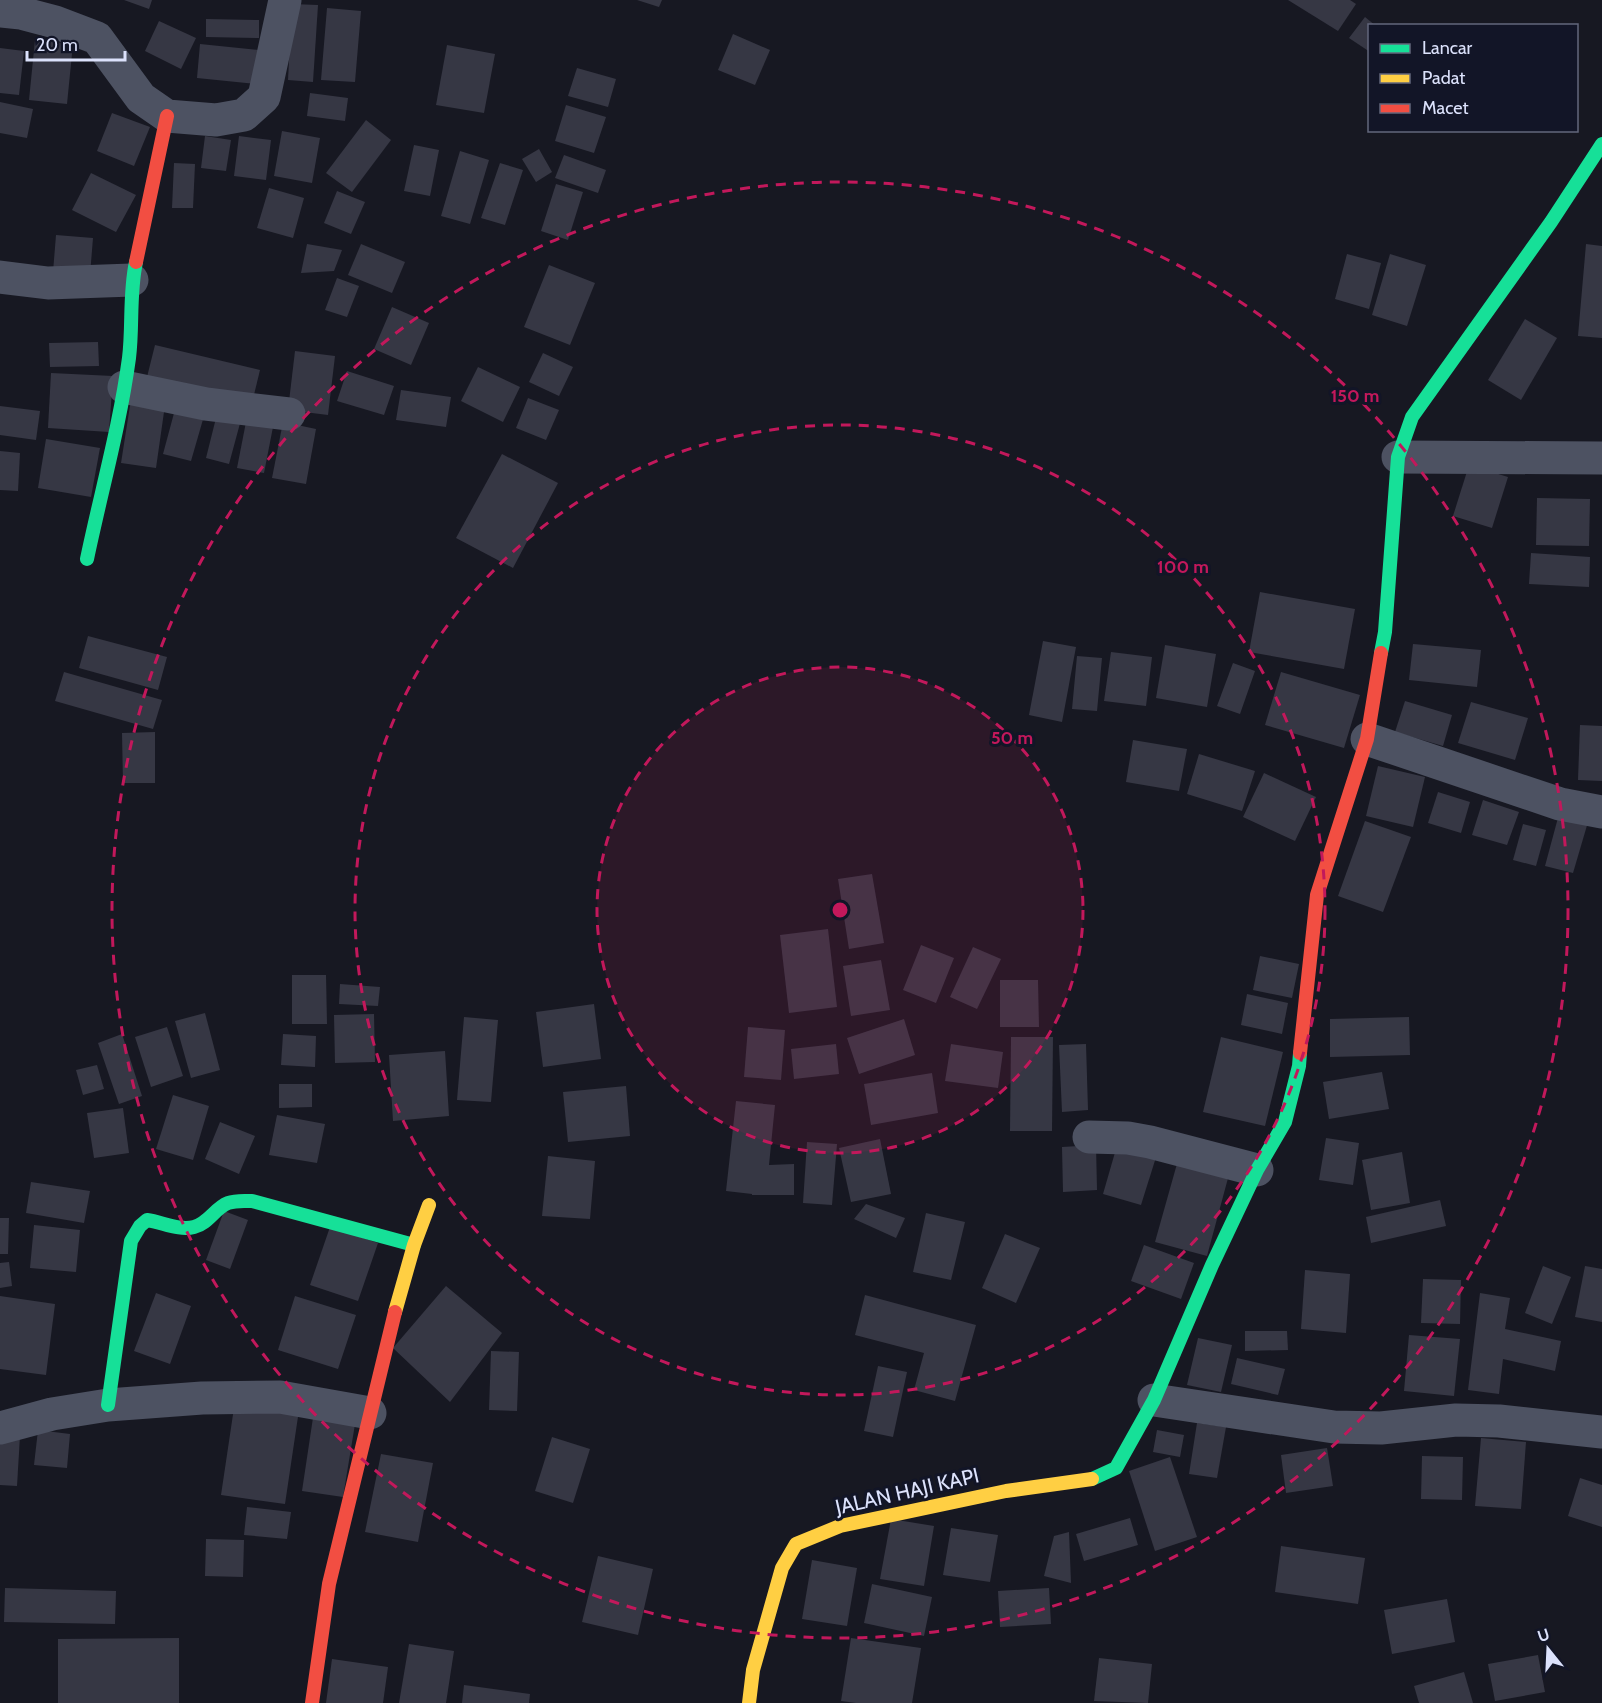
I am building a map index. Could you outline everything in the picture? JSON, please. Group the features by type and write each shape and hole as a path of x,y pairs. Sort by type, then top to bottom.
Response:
{"street":[{"path":"0,11 21,13 55,22 97,38 141,98 167,116 216,120 244,115 264,97 285,0"},
{"path":"87,559 124,387 129,355 132,280 167,116"},
{"name":"JALAN HAJI KAPI","path":"749,1703 753,1670 782,1568 796,1544 840,1526 1006,1491 1088,1481 1116,1468 1154,1400 1212,1265 1257,1170 1285,1122 1299,1066 1317,895 1367,739 1385,632 1398,457 1412,417 1551,222 1602,144"},
{"path":"0,277 48,284 132,280"},
{"path":"124,387 207,404 289,414"},
{"path":"1398,457 1602,458"},
{"path":"1367,739 1560,804 1602,812"},
{"path":"1089,1137 1128,1138 1150,1142 1257,1170"},
{"path":"108,1405 131,1241 140,1226 147,1220 183,1228 194,1227 206,1222 222,1205 235,1200 252,1201 414,1245"},
{"path":"312,1703 328,1584 414,1245 429,1205"},
{"path":"0,1428 52,1414 108,1405 202,1398 280,1397 370,1413"},
{"path":"1154,1400 1334,1427 1381,1428 1456,1420 1499,1420 1602,1432"}],"building":[{"path":"124,0 152,0 149,9"},
{"path":"637,0 662,0 659,7"},
{"path":"1288,0 1350,0 1356,4 1338,31"},
{"path":"292,4 318,5 313,82 288,80"},
{"path":"327,8 361,11 355,82 321,80"},
{"path":"1365,17 1374,24 1368,24 1368,51 1349,38"},
{"path":"206,19 259,20 259,38 206,37"},
{"path":"159,21 196,38 181,69 145,51"},
{"path":"733,34 770,50 755,85 718,70"},
{"path":"35,40 73,44 67,104 29,100"},
{"path":"200,44 259,50 256,84 197,78"},
{"path":"447,45 495,54 484,113 436,105"},
{"path":"0,48 24,51 19,95 0,93"},
{"path":"577,68 616,79 608,107 568,96"},
{"path":"310,93 348,98 345,121 307,116"},
{"path":"0,102 33,109 27,138 0,133"},
{"path":"566,105 606,117 594,153 555,141"},
{"path":"112,113 150,127 134,166 97,151"},
{"path":"366,120 391,140 352,192 326,173"},
{"path":"282,131 320,138 312,183 274,176"},
{"path":"205,136 231,140 226,171 201,168"},
{"path":"239,136 271,140 266,180 234,176"},
{"path":"414,145 439,150 430,196 404,191"},
{"path":"539,149 552,172 536,182 522,159"},
{"path":"460,151 489,160 470,224 441,216"},
{"path":"564,155 606,170 598,193 555,178"},
{"path":"174,163 195,164 193,208 172,208"},
{"path":"500,163 523,170 505,225 481,218"},
{"path":"91,173 136,195 116,232 72,210"},
{"path":"556,184 583,192 568,240 541,231"},
{"path":"269,188 304,198 293,238 257,228"},
{"path":"337,191 365,202 351,234 324,223"},
{"path":"56,235 93,238 90,275 53,272"},
{"path":"307,244 342,250 334,271 301,273"},
{"path":"361,244 405,262 392,293 348,275"},
{"path":"1586,244 1602,246 1602,338 1578,336"},
{"path":"1347,254 1381,263 1369,309 1335,299"},
{"path":"1390,254 1426,265 1407,326 1372,315"},
{"path":"549,265 595,283 570,345 524,327"},
{"path":"337,278 359,286 347,317 325,310"},
{"path":"392,307 429,323 411,365 374,349"},
{"path":"1525,319 1557,338 1521,400 1488,380"},
{"path":"98,342 99,366 50,367 49,343"},
{"path":"155,345 260,370 251,407 146,381"},
{"path":"295,351 335,356 328,415 288,410"},
{"path":"543,353 573,367 559,396 529,382"},
{"path":"478,367 520,387 503,422 461,401"},
{"path":"347,371 394,386 384,415 337,401"},
{"path":"51,373 113,376 109,432 48,428"},
{"path":"401,390 451,397 446,427 396,420"},
{"path":"132,393 166,398 156,468 121,463"},
{"path":"528,398 559,410 546,440 516,428"},
{"path":"177,402 206,409 191,461 163,454"},
{"path":"0,406 40,411 36,440 0,435"},
{"path":"218,410 242,416 229,464 206,458"},
{"path":"246,422 273,427 264,473 237,468"},
{"path":"283,422 316,429 306,484 272,478"},
{"path":"46,439 100,448 91,497 38,488"},
{"path":"0,451 20,453 18,491 0,490"},
{"path":"502,454 558,483 513,568 456,538"},
{"path":"1469,465 1508,477 1492,528 1453,516"},
{"path":"1537,498 1590,499 1589,546 1536,545"},
{"path":"1531,553 1590,557 1589,587 1529,584"},
{"path":"1260,592 1355,609 1344,669 1249,652"},
{"path":"88,636 167,657 158,690 79,668"},
{"path":"1043,641 1076,647 1062,722 1029,715"},
{"path":"1413,644 1481,650 1477,687 1409,680"},
{"path":"1165,645 1216,654 1207,707 1156,698"},
{"path":"1111,652 1152,657 1146,706 1104,701"},
{"path":"1077,656 1102,658 1097,711 1072,709"},
{"path":"1233,663 1255,671 1240,714 1217,706"},
{"path":"64,672 162,700 153,729 55,701"},
{"path":"1281,672 1360,695 1344,748 1265,725"},
{"path":"1405,701 1452,715 1443,746 1395,732"},
{"path":"1471,702 1528,718 1515,760 1458,743"},
{"path":"1580,725 1602,726 1602,781 1578,780"},
{"path":"155,732 155,783 123,783 122,733"},
{"path":"1133,740 1187,749 1179,791 1126,782"},
{"path":"1199,754 1255,771 1242,811 1187,794"},
{"path":"1378,766 1425,777 1413,827 1366,816"},
{"path":"1264,773 1316,797 1295,841 1243,817"},
{"path":"1438,792 1470,802 1461,833 1428,823"},
{"path":"1483,800 1519,812 1507,845 1472,835"},
{"path":"1559,814 1588,822 1573,873 1545,866"},
{"path":"1365,821 1411,837 1383,912 1338,896"},
{"path":"1523,824 1546,830 1536,866 1513,860"},
{"path":"872,874 884,943 849,949 838,879"},
{"path":"828,929 837,1007 789,1013 780,935"},
{"path":"921,945 954,958 936,1003 903,990"},
{"path":"973,947 1001,959 977,1009 950,997"},
{"path":"1260,956 1299,964 1292,998 1253,990"},
{"path":"881,960 890,1010 851,1016 843,966"},
{"path":"292,975 326,975 327,1024 292,1024"},
{"path":"1000,980 1038,980 1039,1027 1000,1027"},
{"path":"340,984 380,987 378,1006 339,1004"},
{"path":"1247,994 1288,1003 1282,1034 1241,1025"},
{"path":"594,1004 601,1059 543,1067 536,1012"},
{"path":"205,1013 220,1070 191,1078 175,1021"},
{"path":"374,1014 375,1062 335,1063 334,1015"},
{"path":"464,1017 498,1020 491,1102 457,1100"},
{"path":"1409,1017 1410,1055 1330,1057 1330,1019"},
{"path":"904,1019 915,1055 859,1074 847,1038"},
{"path":"167,1027 183,1076 151,1087 135,1037"},
{"path":"748,1027 785,1030 781,1080 744,1077"},
{"path":"122,1034 142,1096 119,1104 98,1043"},
{"path":"283,1034 316,1036 315,1067 281,1065"},
{"path":"1011,1037 1053,1037 1052,1131 1010,1131"},
{"path":"1221,1037 1283,1052 1265,1126 1203,1112"},
{"path":"836,1044 839,1074 794,1079 791,1049"},
{"path":"951,1044 1003,1052 998,1088 945,1081"},
{"path":"1086,1044 1088,1110 1062,1112 1059,1045"},
{"path":"445,1051 449,1116 393,1121 389,1055"},
{"path":"97,1065 104,1089 83,1095 76,1070"},
{"path":"1382,1072 1389,1109 1329,1119 1323,1082"},
{"path":"932,1073 938,1113 871,1125 864,1084"},
{"path":"279,1084 312,1084 312,1107 279,1108"},
{"path":"626,1086 630,1136 568,1142 563,1092"},
{"path":"173,1095 209,1106 193,1160 156,1149"},
{"path":"736,1101 775,1105 769,1165 794,1164 794,1195 752,1195 726,1191"},
{"path":"123,1108 129,1153 94,1158 87,1113"},
{"path":"277,1115 325,1124 317,1163 269,1155"},
{"path":"220,1122 255,1136 239,1174 205,1159"},
{"path":"1326,1138 1359,1143 1353,1185 1319,1180"},
{"path":"880,1139 891,1194 851,1202 839,1148"},
{"path":"807,1142 837,1144 832,1205 803,1203"},
{"path":"1118,1142 1157,1154 1141,1205 1103,1194"},
{"path":"1096,1145 1097,1190 1063,1192 1062,1147"},
{"path":"1402,1152 1410,1203 1371,1210 1362,1160"},
{"path":"1180,1153 1231,1167 1207,1256 1155,1242"},
{"path":"548,1156 595,1161 590,1219 542,1216"},
{"path":"31,1182 90,1191 84,1223 26,1213"},
{"path":"1440,1200 1446,1226 1371,1243 1366,1217"},
{"path":"866,1204 905,1218 896,1238 854,1219"},
{"path":"224,1211 248,1220 230,1269 206,1260"},
{"path":"926,1213 965,1222 951,1280 913,1272"},
{"path":"0,1218 9,1218 8,1254 0,1254"},
{"path":"34,1225 80,1230 76,1272 30,1268"},
{"path":"330,1227 378,1243 358,1301 310,1285"},
{"path":"1005,1234 1040,1248 1016,1303 982,1288"},
{"path":"1144,1245 1194,1263 1181,1299 1131,1281"},
{"path":"9,1262 12,1286 0,1288 0,1263"},
{"path":"1543,1266 1571,1277 1552,1324 1525,1313"},
{"path":"1585,1266 1602,1269 1602,1322 1575,1317"},
{"path":"1305,1270 1350,1274 1346,1333 1301,1329"},
{"path":"1423,1279 1461,1280 1460,1324 1421,1323"},
{"path":"446,1286 502,1333 450,1402 393,1348"},
{"path":"156,1293 191,1306 170,1364 134,1351"},
{"path":"1480,1293 1510,1298 1505,1329 1561,1341 1555,1371 1503,1359 1499,1394 1468,1390"},
{"path":"865,1295 976,1325 955,1401 914,1390 924,1353 855,1335"},
{"path":"0,1296 55,1304 46,1375 0,1369"},
{"path":"295,1296 356,1315 338,1369 278,1350"},
{"path":"1245,1331 1287,1331 1288,1350 1245,1351"},
{"path":"1409,1335 1460,1339 1454,1396 1404,1391"},
{"path":"1198,1338 1232,1345 1221,1392 1187,1385"},
{"path":"491,1351 519,1352 517,1411 489,1410"},
{"path":"1237,1358 1285,1369 1278,1395 1231,1384"},
{"path":"878,1366 907,1372 893,1437 864,1431"},
{"path":"235,1401 299,1410 285,1504 221,1495"},
{"path":"314,1411 356,1418 343,1497 302,1491"},
{"path":"1197,1423 1226,1427 1217,1478 1189,1474"},
{"path":"38,1430 70,1434 67,1468 34,1465"},
{"path":"1157,1430 1184,1435 1180,1457 1153,1452"},
{"path":"0,1435 20,1436 17,1486 0,1485"},
{"path":"552,1437 590,1449 573,1503 535,1491"},
{"path":"1481,1438 1526,1442 1521,1509 1475,1506"},
{"path":"1327,1448 1333,1486 1286,1493 1281,1455"},
{"path":"381,1454 433,1463 418,1542 365,1532"},
{"path":"1422,1456 1463,1457 1462,1500 1421,1499"},
{"path":"1170,1457 1197,1537 1155,1551 1129,1471"},
{"path":"1580,1478 1602,1485 1602,1527 1568,1516"},
{"path":"247,1507 291,1512 287,1539 244,1535"},
{"path":"1130,1518 1138,1545 1084,1561 1076,1534"},
{"path":"891,1519 934,1526 924,1586 880,1579"},
{"path":"951,1528 998,1535 990,1582 943,1575"},
{"path":"1069,1532 1071,1583 1044,1576 1054,1536"},
{"path":"206,1539 244,1540 243,1577 205,1576"},
{"path":"1281,1546 1365,1558 1358,1604 1275,1592"},
{"path":"598,1556 653,1569 638,1635 582,1622"},
{"path":"812,1560 857,1568 847,1626 802,1619"},
{"path":"872,1584 932,1597 924,1636 864,1623"},
{"path":"5,1588 116,1591 115,1624 4,1622"},
{"path":"1049,1588 1051,1624 1000,1627 998,1591"},
{"path":"1447,1599 1455,1642 1392,1654 1384,1610"},
{"path":"179,1638 179,1703 58,1703 58,1639"},
{"path":"851,1638 921,1648 912,1703 841,1701"},
{"path":"409,1644 454,1651 446,1703 399,1703"},
{"path":"1538,1655 1545,1692 1495,1701 1488,1664"},
{"path":"1099,1658 1152,1664 1148,1703 1094,1701"},
{"path":"332,1659 388,1667 383,1703 326,1703"},
{"path":"1464,1672 1473,1703 1419,1703 1414,1686"},
{"path":"464,1685 530,1694 529,1703 462,1703"}],"traffic: fast":[{"path":"1381,653 1385,632 1398,457 1412,417 1551,222 1602,144"},
{"path":"87,559 125,383 136,262"},
{"path":"1092,1479 1116,1468 1154,1400 1212,1265 1257,1170 1285,1122 1300,1053"},
{"path":"108,1405 131,1241 140,1226 147,1220 176,1227 194,1227 228,1203 252,1201 414,1245"}],"traffic: slow":[{"path":"395,1312 414,1245 429,1205"},
{"path":"749,1703 753,1670 782,1568 796,1544 840,1526 1006,1491 1092,1479"}],"traffic: jam":[{"path":"136,262 167,116"},
{"path":"1300,1053 1317,895 1367,739 1381,653"},
{"path":"312,1703 329,1584 395,1312"}]}
